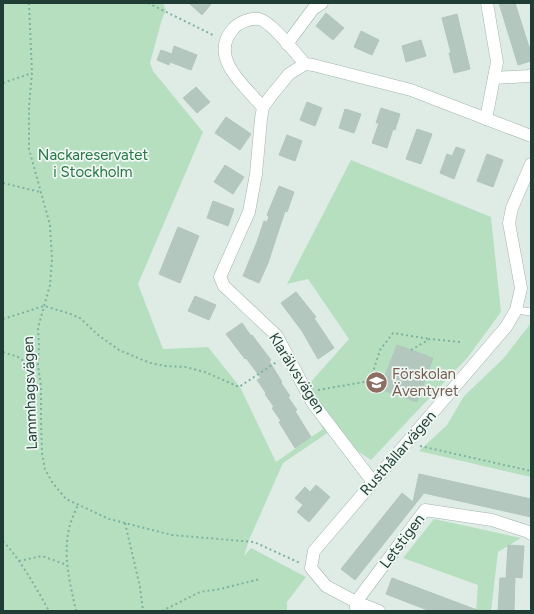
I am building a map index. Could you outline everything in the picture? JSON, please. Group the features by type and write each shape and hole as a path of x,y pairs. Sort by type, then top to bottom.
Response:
{"street":[{"path":"288,44 314,9 322,3"},
{"path":"486,119 497,62 497,54 487,3"},
{"path":"263,107 236,78 226,59 225,41 230,32 237,25 245,21 260,19 272,27 305,64 411,90 531,136"},
{"name":"Klarälvsvägen","path":"305,64 289,74 263,107 256,174 249,212 220,277 224,286 277,336 312,402 373,482"},
{"path":"494,78 531,75"},
{"name":"Rusthållarvägen","path":"310,568 314,551 506,327 516,310 521,288 509,223 512,208 531,164"},
{"name":"Letstigen","path":"356,607 425,510 492,520 529,532 531,534"},
{"path":"310,568 326,586 356,607 379,611"}],"lane":[{"path":"516,310 531,312"}],"path":[{"name":"Lammhagsvägen","path":"29,3 32,73 29,106 29,149 50,225 52,259 50,285 38,328 38,365 41,387 40,421 42,453 45,469 52,482 66,499 109,519 172,535 254,542 310,568"},
{"path":"148,3 225,41"},
{"path":"3,83 32,73"},
{"path":"3,183 40,192"},
{"path":"3,319 44,306 80,318 109,343 120,350 150,363 198,370 239,386 287,355"},
{"path":"307,392 370,381 380,350 393,333 460,342"},
{"path":"411,350 430,339"},
{"path":"3,352 18,357 31,366 38,365"},
{"path":"411,439 421,446 531,470"},
{"path":"76,611 67,565 67,549 70,526 78,505"},
{"path":"125,523 140,587 143,611"},
{"path":"3,541 19,561 49,611"},
{"path":"19,561 42,556 67,565"},
{"path":"162,611 200,592 220,589 260,579"}],"green space":[{"name":"Nackareservatet i Stockholm","path":"3,3 163,3 166,10 162,19 150,63 153,71 203,132 138,284 163,349 208,347 240,387 276,462 323,429 302,392 349,339 308,279 287,284 351,160 491,217 501,312 468,357 371,460 329,432 283,463 249,540 244,556 251,548 306,577 287,602 287,611 3,611"},
{"path":"531,323 531,477 419,451 447,425 464,396 503,359"},
{"path":"434,519 521,538 498,552 491,611 476,611 478,585 403,558"}],"building":[{"path":"189,3 212,3 202,15"},
{"path":"499,3 515,3 529,47 531,46 531,61 518,65"},
{"path":"326,13 344,28 333,40 316,26"},
{"path":"457,14 470,69 454,73 449,53 451,53 442,18"},
{"path":"361,31 379,40 372,55 354,47"},
{"path":"421,40 426,56 406,62 402,46"},
{"path":"174,46 197,55 191,70 170,62 169,65 157,60 161,50 172,54"},
{"path":"196,87 210,102 197,113 183,98"},
{"path":"307,102 322,108 315,126 300,120"},
{"path":"381,108 400,114 387,148 372,143 379,123 376,123"},
{"path":"345,109 361,114 354,133 339,128"},
{"path":"226,117 251,134 240,150 215,133"},
{"path":"417,129 432,134 421,164 406,159"},
{"path":"287,135 302,141 295,161 279,155"},
{"path":"456,147 465,150 454,179 440,173 447,154 452,156"},
{"path":"487,154 503,160 493,187 477,181"},
{"path":"225,165 244,177 233,194 214,182"},
{"path":"279,186 294,192 287,212 285,211 268,263 259,283 243,276 264,221 267,222 269,217 267,215"},
{"path":"213,201 234,209 228,226 207,218"},
{"path":"178,227 199,236 180,283 159,274"},
{"path":"296,292 316,317 314,318 334,348 318,359 302,331 281,303"},
{"path":"195,296 216,305 209,320 188,311"},
{"path":"242,323 271,360 269,361 290,396 288,397 297,410 295,411 311,437 295,448 279,422 281,421 272,408 274,407 257,380 261,378 226,334"},
{"path":"397,345 433,358 417,402 380,389"},
{"path":"419,474 531,499 531,517 424,493 355,580 341,569 402,493 413,502"},
{"path":"316,485 330,497 309,522 297,512 303,505 295,498 305,487 310,492"},
{"path":"508,545 524,546 522,578 515,577 514,611 498,611 500,578 506,578"},
{"path":"392,578 477,611 430,611 386,594"}],"place":[{"name":"Förskolan Äventyret","path":"376,383"}]}
